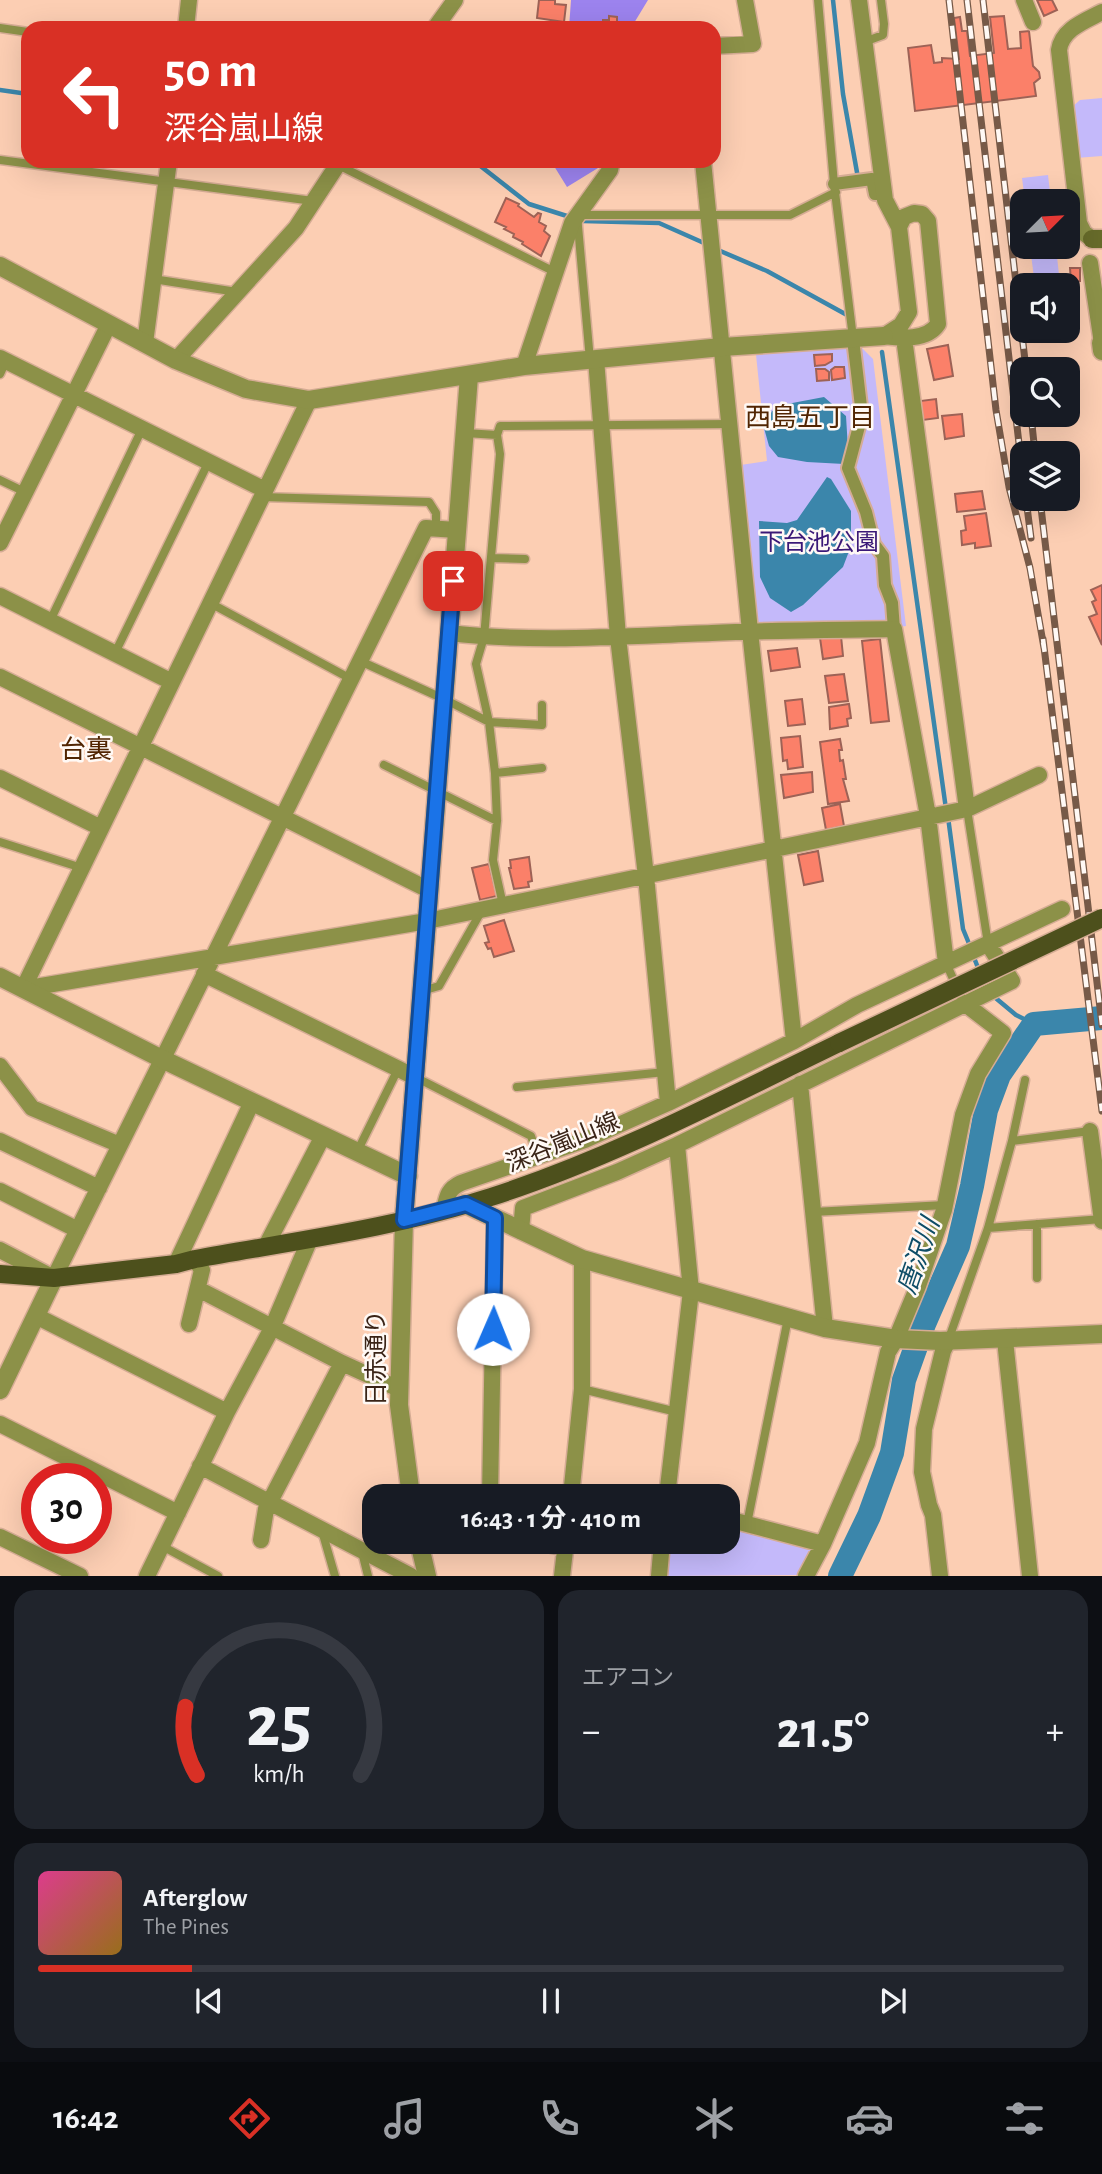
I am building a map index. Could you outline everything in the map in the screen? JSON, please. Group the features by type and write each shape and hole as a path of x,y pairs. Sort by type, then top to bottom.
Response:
{"main road":[{"name":"深谷嵐山線","path":"0,1274 54,1278 176,1264 404,1220 466,1204 571,1169 674,1124 1102,918"}],"street":[{"path":"187,21 190,0"},
{"path":"440,21 456,0"},
{"path":"721,46 753,44 745,0"},
{"path":"859,0 885,200 899,227 909,312 895,335 965,809"},
{"path":"1024,0 1033,22"},
{"path":"1097,239 1084,233 1079,223 1059,50 1065,36 1094,21 1102,12"},
{"path":"145,343 168,168"},
{"path":"176,360 296,228 336,168"},
{"path":"524,366 572,223 610,168"},
{"path":"704,168 794,1041"},
{"path":"0,266 176,360 246,389 309,400 524,366 722,347 928,333 934,330 938,324 928,221 922,214 914,213 893,198 883,182 877,178 878,194 875,194 872,179 835,188"},
{"path":"899,227 904,217 914,213"},
{"path":"1090,262 1102,345"},
{"path":"909,312 918,319 938,324"},
{"path":"0,542 109,324"},
{"path":"853,339 862,415 848,468 866,512 874,544 883,556 885,585 892,603 894,629 928,816 946,963"},
{"path":"593,360 618,637 646,876 668,1103"},
{"path":"2,364 74,395 264,494"},
{"name":"日赤通り","path":"409,1484 399,1405 404,1220 469,376"},
{"path":"23,989 309,400"},
{"path":"0,1390 425,528 457,530"},
{"path":"0,596 172,682"},
{"path":"450,633 484,637 618,637 750,631 894,629"},
{"path":"0,677 429,890"},
{"path":"23,989 427,921 965,809 1038,775"},
{"path":"0,778 101,828"},
{"path":"444,1210 447,1195 452,1188 585,1140 668,1103 794,1041 858,1005 1062,909"},
{"path":"521,1231 523,1208 617,1172 1012,981 988,944"},
{"path":"204,974 415,1077"},
{"path":"0,977 162,1059 408,1176"},
{"path":"807,1576 867,1443 888,1352 900,1339 945,1205 963,1115 978,1073 1003,1032 964,1003"},
{"path":"858,1005 868,1051"},
{"path":"0,1066 32,1108 120,1145"},
{"path":"800,1084 825,1328"},
{"path":"176,1264 252,1102"},
{"path":"1090,1131 1102,1220"},
{"path":"266,1246 323,1136"},
{"path":"0,1142 99,1188"},
{"path":"669,1484 691,1291 677,1144"},
{"path":"0,1191 78,1230"},
{"path":"466,1204 582,1259 825,1328 900,1339 944,1341 1102,1334"},
{"path":"490,1484 495,1218"},
{"path":"147,1576 227,1412 272,1328 310,1239"},
{"path":"0,1250 54,1278"},
{"path":"189,1324 202,1270 195,1259"},
{"path":"572,1484 582,1389 582,1259"},
{"path":"198,1289 342,1363 399,1389"},
{"path":"36,1316 227,1412"},
{"path":"1005,1340 1030,1576"},
{"path":"940,1576 933,1515 922,1472 924,1429 944,1341"},
{"path":"261,1540 266,1508 342,1363"},
{"path":"0,1424 178,1513"},
{"path":"200,1466 411,1576"},
{"path":"740,1522 823,1544"},
{"path":"0,1537 80,1576"},
{"path":"422,1554 427,1576"},
{"path":"562,1576 565,1554"},
{"path":"659,1576 661,1554"}],"lane":[{"path":"818,0 835,188 853,339"},
{"path":"864,42 883,35 881,0"},
{"path":"0,28 21,31"},
{"path":"0,160 21,163"},
{"path":"63,168 313,201"},
{"path":"349,168 555,272"},
{"path":"593,360 577,215 790,215 835,188"},
{"path":"153,279 238,292"},
{"path":"503,905 493,860 497,821 495,773 489,722 476,664 484,637 500,454 497,435 500,426 730,424"},
{"path":"50,621 142,429"},
{"path":"465,433 497,435"},
{"path":"115,653 208,463"},
{"path":"0,480 25,492"},
{"path":"264,494 429,502 436,513 436,528"},
{"path":"491,558 525,559"},
{"path":"211,603 351,679"},
{"path":"360,661 489,722 541,725 542,705"},
{"path":"384,765 497,821"},
{"path":"495,773 542,768"},
{"path":"965,809 988,944"},
{"path":"0,842 82,868"},
{"path":"421,992 439,986 482,910"},
{"path":"946,963 964,1003"},
{"path":"357,1152 398,1069"},
{"path":"516,1087 665,1072"},
{"path":"415,1077 531,1136 538,1157"},
{"path":"944,1341 988,1228 1012,1141 1025,1080"},
{"path":"1012,1141 1090,1131"},
{"path":"813,1212 945,1205"},
{"path":"988,1228 1102,1220"},
{"path":"1037,1224 1037,1278"},
{"path":"747,1524 789,1318"},
{"path":"582,1389 678,1413"},
{"path":"321,1528 335,1576"},
{"path":"162,1546 218,1576"},
{"path":"361,1549 368,1576"}],"green space":[{"path":"1102,98 1102,156 1076,158 1071,108 1080,100"},
{"path":"1048,175 1050,189 1023,189 1022,178"},
{"path":"1032,259 1057,259 1059,273 1033,273"},
{"name":"下台池公園","path":"853,339 873,359 906,626 888,629 750,631 734,466 767,461 755,345"},
{"path":"740,1526 815,1546 800,1575 664,1576 667,1554 740,1554"}],"shaded area":[{"path":"571,0 648,0 635,21 570,21"},
{"path":"555,168 598,168 567,187"}],"water":[{"path":"824,397 846,416 848,449 844,464 778,457 769,446 764,428 772,411 787,404"},
{"path":"827,477 831,479 851,511 851,546 843,567 803,605 791,612 770,598 760,577 759,521 787,523 797,520"}],"building":[{"path":"539,0 555,0 555,4 566,5 564,21 537,18"},
{"path":"1037,0 1052,0 1057,10 1044,16"},
{"path":"609,16 617,17 617,21 603,21 609,20"},
{"path":"1004,16 1008,49 1021,48 1020,32 1029,31 1033,66 1039,72 1040,78 1034,83 1036,96 915,111 908,48 931,45 934,63 942,62 942,58 959,59 954,18 960,17 962,31 967,31 970,56 994,53 990,17"},
{"path":"506,198 519,204 518,206 534,217 538,213 541,214 539,222 546,226 544,231 550,236 541,256 513,237 514,234 504,229 506,227 495,222"},
{"path":"1070,268 1080,268 1080,273 1070,273"},
{"path":"948,345 953,376 934,380 927,349"},
{"path":"832,354 832,361 815,366 814,355"},
{"path":"844,367 845,378 832,380 831,370"},
{"path":"816,369 829,372 829,380 817,381"},
{"path":"936,399 938,418 923,420 920,401"},
{"path":"962,414 964,436 945,439 942,416"},
{"path":"982,491 985,509 957,512 955,494"},
{"path":"986,513 991,546 975,548 975,543 962,545 961,531 966,530 964,516"},
{"path":"1102,585 1102,645 1089,617 1097,614 1092,602 1096,600 1091,590"},
{"path":"841,636 843,656 823,659 820,638"},
{"path":"880,639 889,721 871,723 862,641"},
{"path":"797,648 800,667 771,671 768,651"},
{"path":"844,674 848,701 829,703 825,676"},
{"path":"802,699 805,724 788,726 785,701"},
{"path":"849,704 851,718 847,719 848,726 830,729 829,707"},
{"path":"800,736 803,767 788,769 787,760 783,761 781,738"},
{"path":"840,739 840,761 843,760 846,779 843,779 849,801 828,804 820,742"},
{"path":"812,772 813,792 784,798 781,775"},
{"path":"840,804 844,826 826,830 822,808"},
{"path":"818,851 823,881 804,885 798,855"},
{"path":"529,857 532,881 528,882 529,887 514,889 510,860"},
{"path":"489,864 497,896 480,900 472,868"},
{"path":"504,920 514,951 494,957 491,948 488,949 485,943 489,942 484,926"}],"waterway":[{"path":"833,0 843,94 858,178"},
{"path":"0,90 21,93"},
{"path":"483,168 529,204 570,217"},
{"path":"583,221 659,223 704,243"},
{"path":"718,250 767,271 847,315"},
{"path":"882,352 946,809"},
{"path":"948,817 963,929 970,946"},
{"path":"973,955 980,973"},
{"path":"992,995 1016,1015 1034,1024"},
{"name":"唐沢川","path":"840,1576 869,1516 892,1453 904,1380 924,1324 958,1246 986,1110 999,1075 1034,1024 1102,1018"}],"railway":[{"path":"949,0 996,410 1009,487 1030,568 1044,648"},
{"path":"967,0 1019,441"},
{"path":"983,0 1025,357"},
{"path":"1032,427 1034,441"},
{"path":"1028,511 1031,538"},
{"path":"1041,511 1102,1025"},
{"path":"1043,639 1102,1111"}],"district":[{"name":"西島五丁目","path":"810,418"},
{"name":"台裏","path":"86,750"}],"route":[{"path":"453,581 404,1220 466,1204 495,1218 493,1329"}]}
